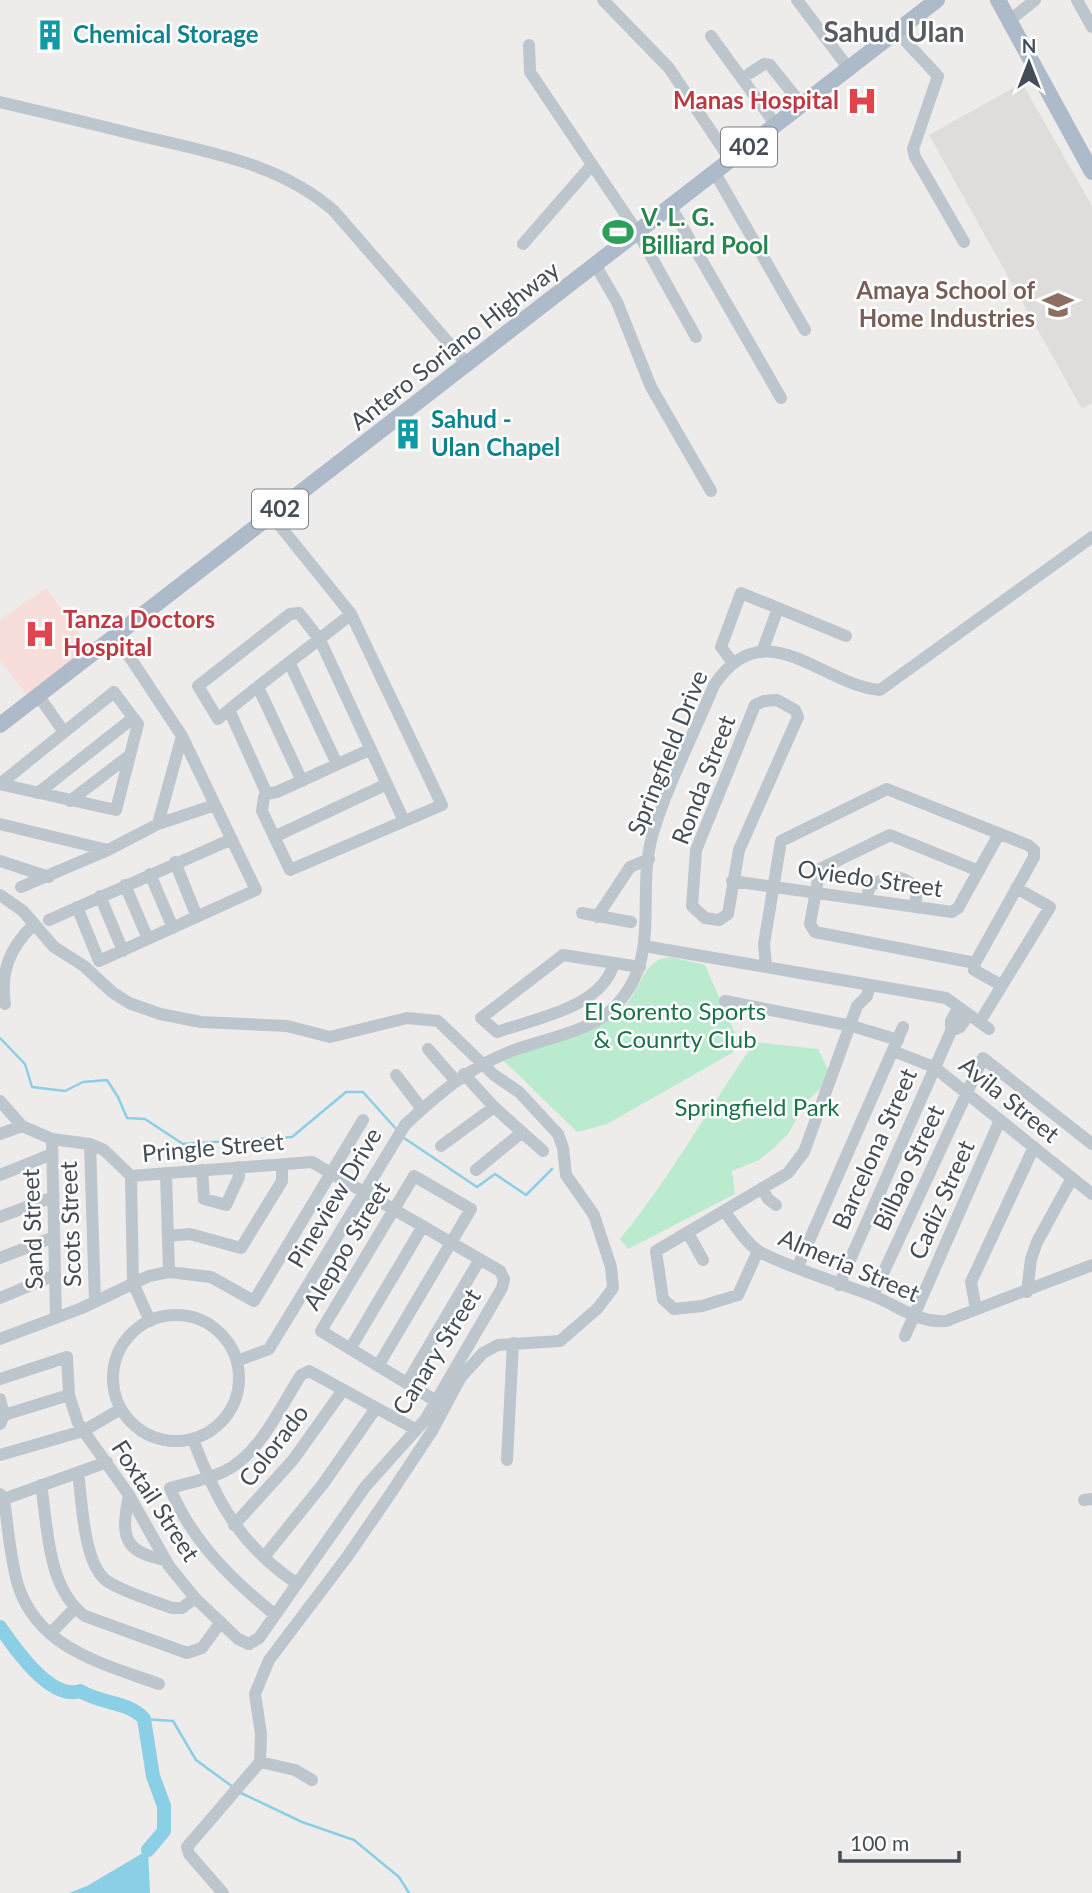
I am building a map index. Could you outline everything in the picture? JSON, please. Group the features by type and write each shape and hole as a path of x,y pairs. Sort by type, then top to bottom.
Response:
{"main road":[{"name":"Antero Soriano Highway","path":"0,725 117,638 937,0"},
{"path":"998,0 1092,172"}],"street":[{"path":"603,0 669,68 731,161"},
{"path":"797,0 849,69"},
{"path":"1010,20 1035,0"},
{"path":"1077,0 1092,27"},
{"path":"897,32 938,76 913,149 964,242"},
{"path":"711,36 776,125"},
{"path":"528,45 530,72 590,166 638,233 696,337"},
{"path":"750,73 764,64 771,65 802,105"},
{"path":"0,102 212,152 257,166 313,193 348,227 467,364"},
{"path":"523,244 590,166"},
{"path":"715,173 805,330"},
{"path":"671,207 781,398"},
{"path":"596,266 617,302 652,387 711,491"},
{"path":"272,516 351,614 442,805 290,870 262,811 264,797 371,749"},
{"name":"Springfield Drive","path":"482,1064 605,1016 627,994 640,967 644,946 652,834 714,685 733,663 762,652 788,652 865,689 880,690 1092,537"},
{"path":"733,663 721,647 741,593 846,636"},
{"path":"762,652 778,608"},
{"path":"351,614 320,640 259,689 218,719 198,686 295,613 299,613 320,640 404,821"},
{"path":"77,907 99,961 256,890 182,736 117,638"},
{"path":"290,664 337,764"},
{"path":"259,689 302,781"},
{"path":"114,692 133,718 138,724 116,810 0,784 114,692"},
{"path":"38,695 64,732"},
{"name":"Ronda Street","path":"777,700 796,710 798,717 739,850 732,881 728,914 719,920 698,915 692,906 696,850 755,705 777,700"},
{"path":"229,709 267,794"},
{"path":"38,793 133,718"},
{"path":"158,824 182,736"},
{"path":"70,801 130,755"},
{"path":"274,837 387,784"},
{"path":"761,965 781,841 887,789 1034,850 1034,857 975,963 974,970 1001,985"},
{"path":"21,887 108,850 158,824 215,805"},
{"path":"0,824 108,850"},
{"name":"Oviedo Street","path":"732,881 952,912 958,908 999,834"},
{"path":"975,963 815,932 810,924 820,869 890,835 979,871"},
{"path":"49,920 232,839"},
{"path":"597,917 630,867 649,859"},
{"path":"0,861 49,877"},
{"path":"175,862 198,917"},
{"path":"150,874 173,928"},
{"path":"866,900 870,886 895,876 910,881 917,890 915,907"},
{"path":"125,885 148,939"},
{"path":"984,1015 1050,907 1016,888"},
{"path":"0,895 23,911 54,947 84,966 112,992 129,1003 160,1014 201,1022 287,1026 330,1037 391,1021 426,1018 438,1021 482,1064 519,1092 558,1134 564,1148 566,1175 591,1208 613,1279 609,1297 560,1341 498,1345 482,1353 461,1377 432,1431 355,1546 269,1660 255,1694 261,1734 259,1764 187,1847 188,1854 223,1893"},
{"path":"100,897 123,951"},
{"path":"582,914 631,922"},
{"path":"5,1004 1,988 3,962 33,925"},
{"path":"644,946 946,998 989,1029"},
{"path":"614,962 606,981 583,1000 497,1032 481,1018 563,955 614,962 640,967"},
{"path":"853,982 852,993 857,1006"},
{"path":"758,1251 743,1290 738,1295 702,1306 674,1309 663,1300 656,1251 788,1173 804,1152 852,1026 857,1006 867,996 870,985"},
{"name":"Avila Street","path":"725,1001 852,1026 898,1039 1092,1194"},
{"name":"Barcelona Street","path":"839,1285 951,1031 951,1021 963,1012"},
{"path":"797,1266 898,1039"},
{"path":"428,1049 543,1151"},
{"name":"Bilbao Street","path":"873,1295 983,1058 1092,1144"},
{"name":"Pineview Drive","path":"237,1361 269,1349 405,1125 460,1077 482,1064"},
{"path":"396,1075 422,1109"},
{"name":"Pringle Street","path":"0,1101 22,1126 52,1139 90,1144 104,1150 131,1176 312,1162 364,1190"},
{"path":"441,1146 494,1107"},
{"path":"0,1339 95,1302 133,1283 169,1272 211,1278 254,1301 363,1120"},
{"name":"Cadiz Street","path":"905,1336 1000,1120"},
{"path":"0,1134 22,1126"},
{"path":"476,1170 521,1133"},
{"name":"Sand Street","path":"52,1139 57,1318"},
{"name":"Scots Street","path":"90,1144 95,1302"},
{"path":"976,1309 971,1282 1034,1147"},
{"path":"0,1175 52,1154"},
{"path":"168,1236 190,1234 241,1248 282,1181 282,1164"},
{"path":"202,1170 204,1199 226,1205 239,1177 239,1167"},
{"path":"166,1173 169,1272"},
{"path":"131,1176 133,1283 150,1321"},
{"name":"Aleppo Street","path":"436,1401 321,1331 414,1176 471,1209 452,1243"},
{"path":"1027,1292 1031,1259 1037,1242 1072,1178"},
{"path":"762,1188 776,1205"},
{"name":"Canary Street","path":"249,1644 259,1638 365,1487 436,1401 504,1284 500,1271 364,1190"},
{"path":"0,1217 53,1197"},
{"name":"Almeria Street","path":"724,1212 758,1251 839,1285 873,1295 912,1317 934,1322 947,1321 1092,1265"},
{"path":"349,1349 423,1226"},
{"path":"688,1233 703,1261"},
{"path":"0,1258 54,1237"},
{"path":"378,1366 452,1243"},
{"path":"407,1383 480,1259"},
{"path":"0,1298 55,1275"},
{"path":"174,1316 198,1320 224,1338 237,1361 239,1384 229,1412 213,1429 193,1439 157,1438 133,1425 121,1409 113,1376 116,1359 131,1334 150,1321 174,1316"},
{"path":"507,1461 513,1343"},
{"name":"Foxtail Street","path":"0,1379 67,1357 69,1395 83,1431 129,1495 165,1560 195,1598 249,1644"},
{"path":"274,1614 216,1561 180,1513 170,1488 225,1471 258,1443 301,1375 309,1371 415,1429"},
{"name":"Colorado","path":"234,1525 293,1460 343,1390"},
{"path":"0,1399 2,1419 69,1395"},
{"path":"264,1557 323,1484 376,1408"},
{"path":"0,1455 83,1431 121,1409"},
{"path":"193,1439 208,1478 234,1525 264,1557 296,1583"},
{"path":"107,1462 2,1497 18,1585 31,1612 50,1634 84,1656 159,1684"},
{"path":"78,1472 90,1556 98,1572 108,1581 172,1608 182,1608 195,1598"},
{"path":"41,1485 57,1577 75,1608 85,1616 187,1653 202,1648 221,1622"},
{"path":"129,1495 123,1523 129,1543 141,1555 165,1560"},
{"path":"50,1634 75,1608"},
{"path":"259,1764 295,1770 312,1780"}],"shaded area":[{"name":"Amaya School of Home Industries","path":"1022,83 1092,206 1092,403 1082,409 929,135"},
{"name":"Tanza Doctors Hospital","path":"46,588 90,648 27,695 0,660 0,620"}],"green space":[{"name":"El Sorento Sports & Counrty Club","path":"671,957 705,965 738,1040 732,1053 607,1124 577,1132 503,1060 582,1032 611,1018 629,1002 654,963"},
{"name":"Springfield Park","path":"755,1042 818,1049 832,1078 804,1104 789,1133 774,1148 759,1160 732,1171 735,1194 628,1249 620,1239 656,1191"}],"water":[{"path":"148,1850 150,1893 69,1893 87,1886"}],"waterway":[{"path":"0,1038 25,1064 32,1087 65,1091 83,1082 107,1080 127,1118 145,1119 183,1144 292,1137 346,1092 363,1092 397,1130"},
{"path":"404,1138 477,1187 495,1174 526,1195 552,1169"},
{"path":"0,1627 15,1648 46,1681 69,1692 80,1691 131,1709 144,1719 153,1776 164,1806 164,1831 148,1850"},
{"path":"144,1719 173,1721 196,1760 233,1787"},
{"path":"241,1793 302,1822 354,1840 399,1877 409,1893"}],"place":[{"name":"Chemical Storage","path":"50,35"},
{"name":"Manas Hospital","path":"862,101"},
{"name":"V. L. G. Billiard Pool","path":"618,232"},
{"name":"Amaya School of Home Industries","path":"1058,305"},
{"name":"Sahud - Ulan Chapel","path":"408,434"},
{"name":"Tanza Doctors Hospital","path":"40,634"}],"district":[{"name":"Sahud Ulan","path":"894,32"}]}
